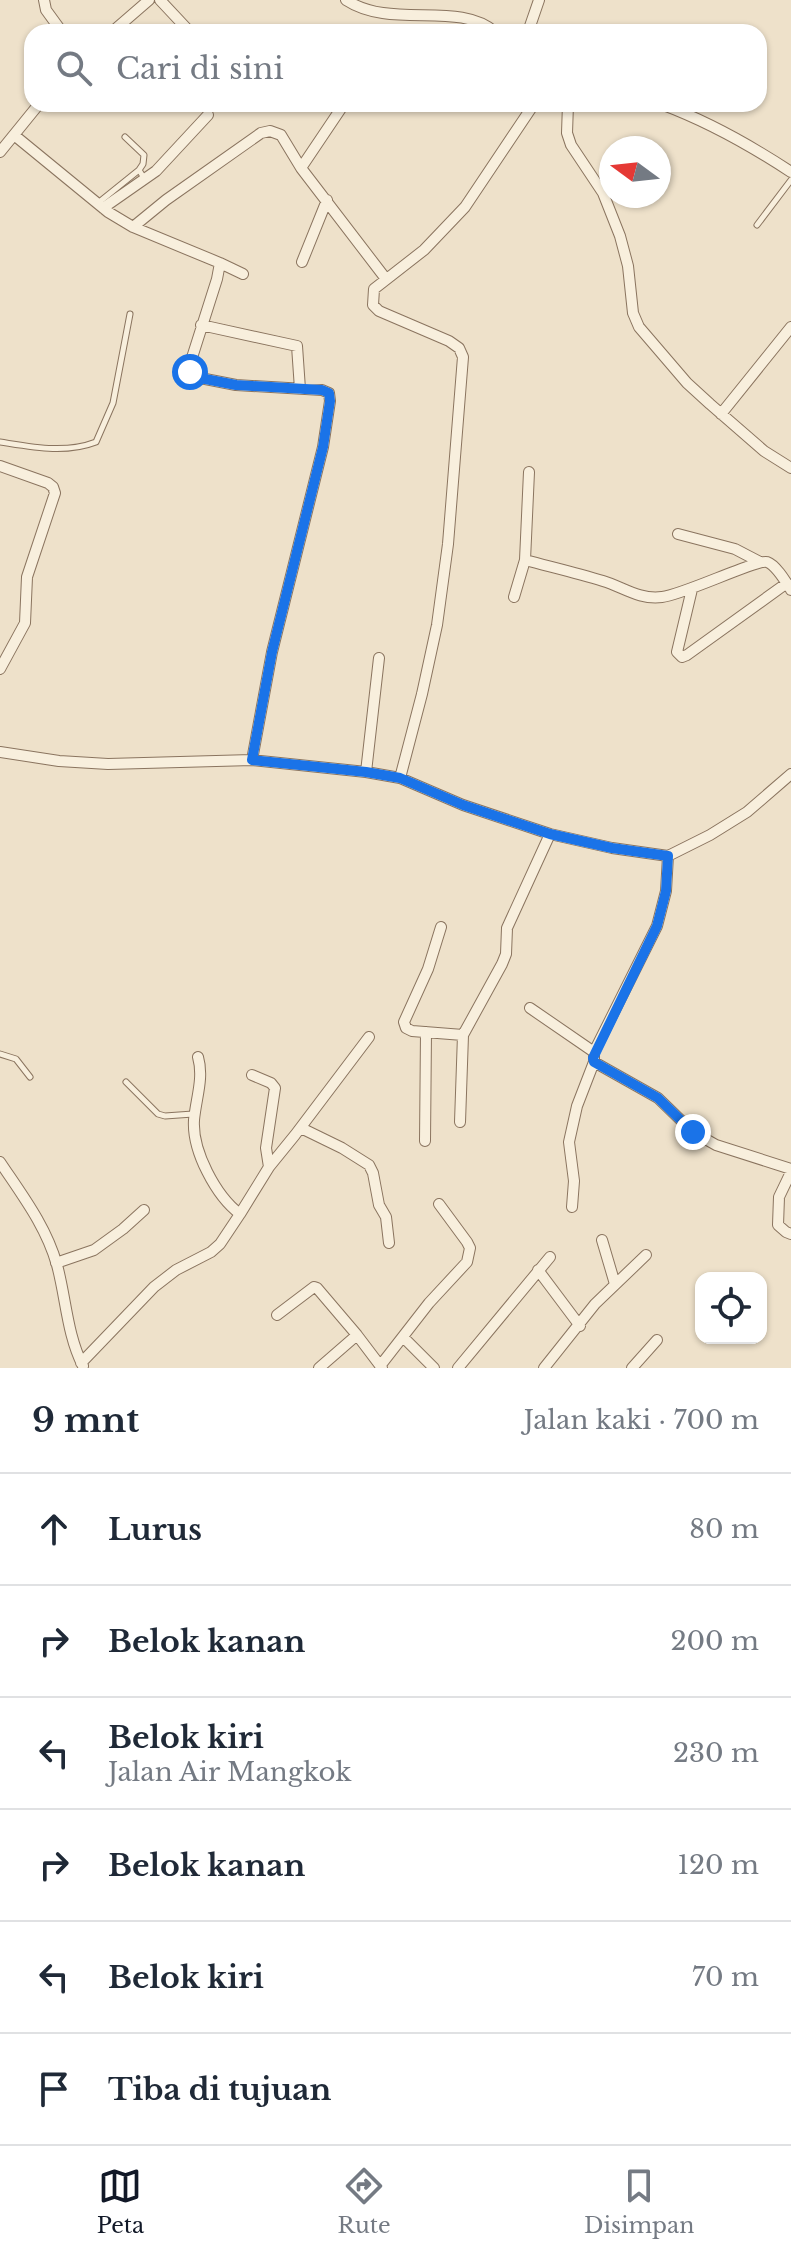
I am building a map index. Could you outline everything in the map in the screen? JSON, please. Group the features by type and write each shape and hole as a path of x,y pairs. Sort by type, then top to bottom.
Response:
{"street":[{"path":"44,0 46,10 56,24"},
{"path":"121,24 149,0"},
{"path":"160,0 182,24"},
{"path":"346,0 372,12 464,16 485,24"},
{"path":"531,24 539,0"},
{"path":"0,152 33,112"},
{"path":"301,168 339,112"},
{"path":"400,778 437,625 448,544 463,357 459,348 449,341 379,311 373,305 374,289 424,250 465,207 529,112"},
{"path":"568,112 567,133 571,145 603,193 620,236 628,266 633,313 639,327 687,383 764,451 791,468"},
{"path":"680,112 791,172"},
{"path":"100,206 142,174 167,160 208,115"},
{"path":"133,227 261,133 270,131 281,135 301,168 386,279"},
{"path":"14,135 100,206 133,227 243,274"},
{"path":"302,262 327,200"},
{"path":"220,263 190,372 195,377 236,385 322,390 329,393 330,401 323,447 272,652 252,760"},
{"path":"201,325 297,346 300,389"},
{"path":"721,414 791,327"},
{"path":"0,466 48,483 55,493 27,577 25,623 0,669"},
{"path":"514,597 525,560 529,472"},
{"path":"678,534 735,549 771,565 789,586 682,657 677,652 692,589"},
{"path":"525,560 606,582 644,597 659,598 692,589 760,562"},
{"path":"366,772 379,658"},
{"path":"0,752 59,761 108,764 252,760 366,772 400,778 463,805 550,834 668,856 747,812 791,774"},
{"path":"460,1122 463,1035 506,954 507,928 550,834"},
{"path":"572,1207 574,1181 569,1142 577,1106 594,1057 657,926 666,891 668,856"},
{"path":"441,927 428,969 404,1022 406,1028 412,1031 463,1035"},
{"path":"530,1008 594,1057 658,1098 693,1132 716,1145 791,1171 779,1197 778,1225 791,1234"},
{"path":"425,1141 426,1032"},
{"path":"82,1366 154,1287 220,1244 269,1167 369,1037"},
{"path":"198,1057 201,1068 194,1114 198,1144 214,1185 228,1205 240,1214"},
{"path":"252,1075 275,1088 266,1148 269,1167"},
{"path":"301,1128 369,1165 379,1205 386,1217 389,1243"},
{"path":"0,1162 48,1237 82,1366"},
{"path":"277,1315 314,1287 321,1291 381,1367 429,1303 467,1262 470,1248 439,1204"},
{"path":"56,1263 94,1250 144,1210"},
{"path":"602,1240 615,1284"},
{"path":"544,1368 595,1304 646,1255"},
{"path":"458,1368 550,1257"},
{"path":"538,1270 580,1326"},
{"path":"319,1368 357,1335"},
{"path":"403,1337 434,1368"},
{"path":"632,1368 657,1340"}],"lane":[{"path":"125,137 144,155 142,174"},
{"path":"757,225 791,180"},
{"path":"0,442 56,449 80,448 96,442 113,403 130,314"},
{"path":"0,1054 16,1059 30,1077"},
{"path":"126,1082 158,1114 194,1114"}],"route":[{"path":"190,372 195,377 236,385 329,393 323,447 272,652 252,760 400,778 463,805 550,834 668,856 666,891 657,926 593,1058 594,1062 658,1098 693,1132"}]}
